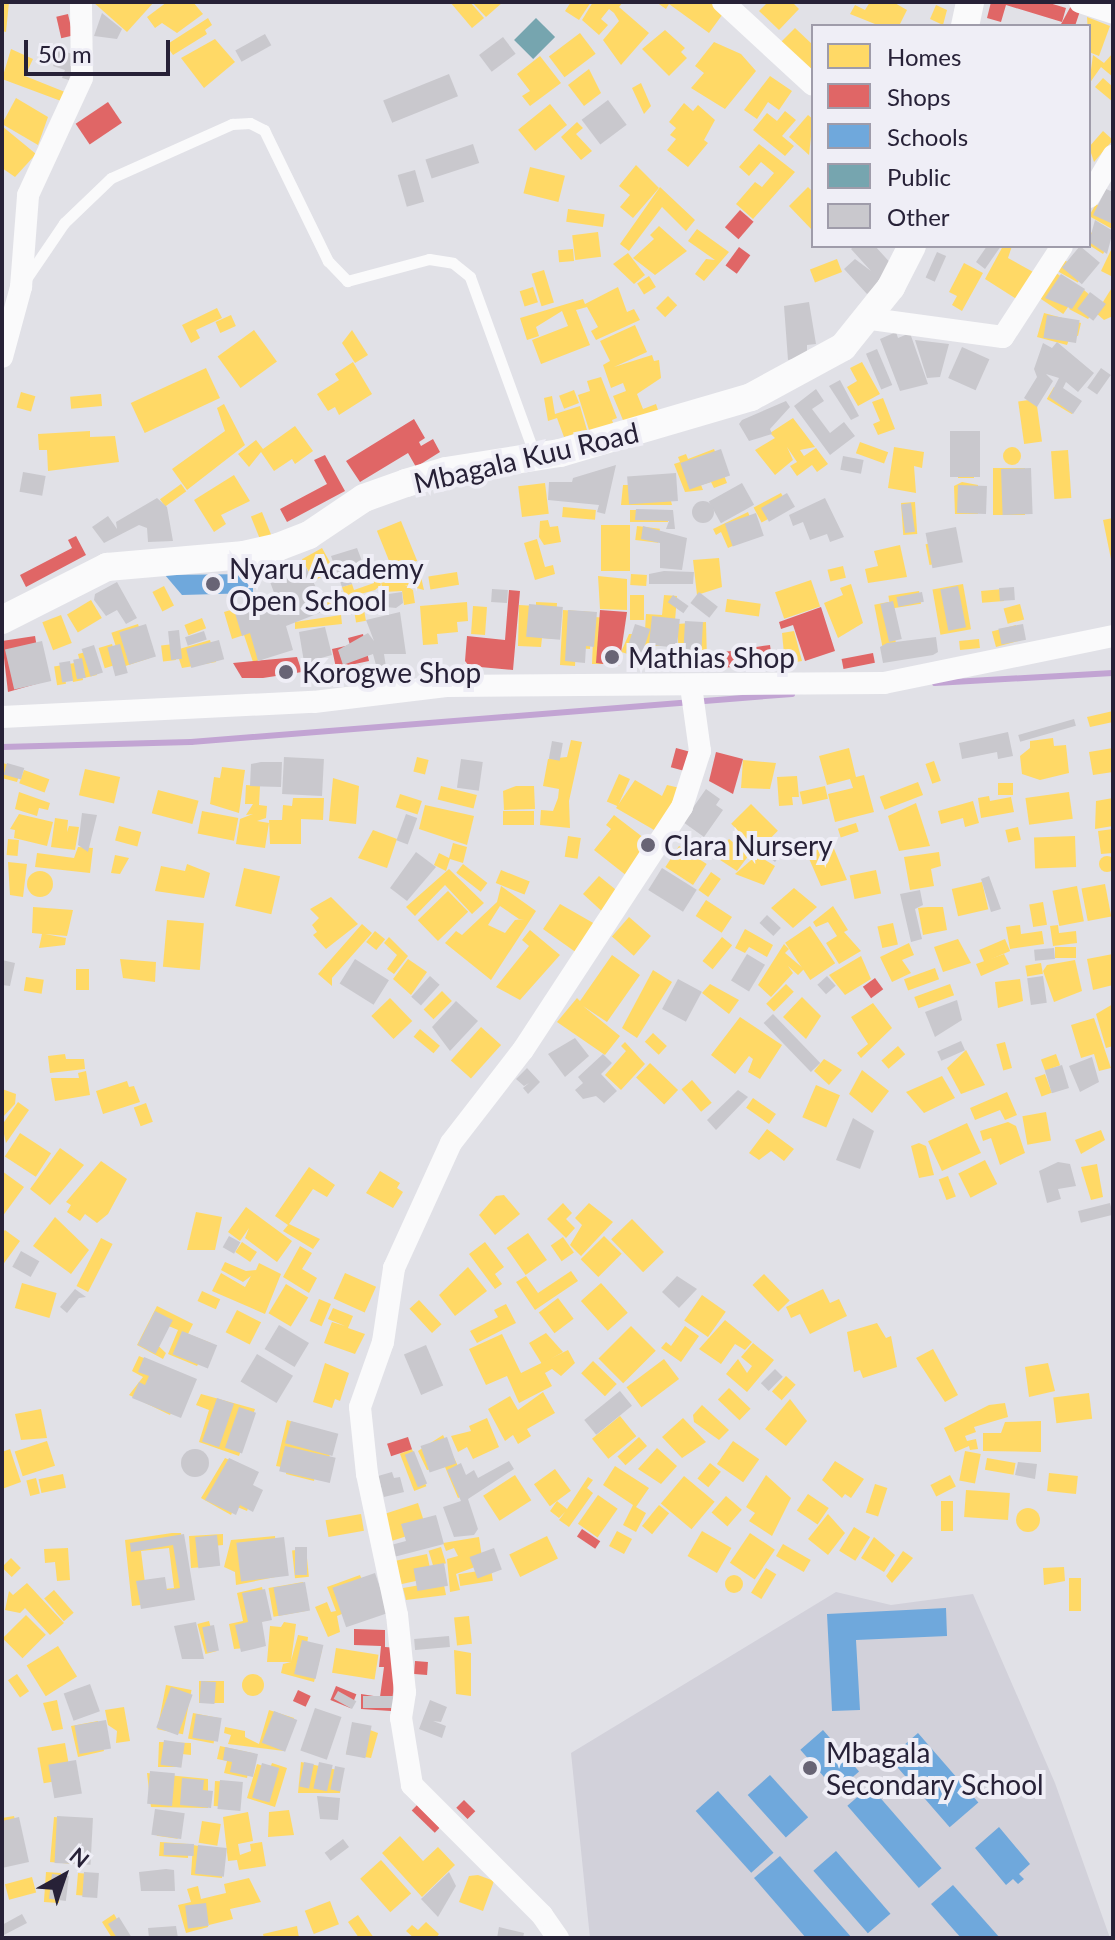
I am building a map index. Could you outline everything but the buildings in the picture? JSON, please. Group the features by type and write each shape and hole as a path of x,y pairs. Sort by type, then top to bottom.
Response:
{"street":[{"path":"2,357 21,287 28,195 82,78 81,2"},
{"path":"723,2 811,83"},
{"path":"965,24 970,2"},
{"path":"1080,2 1112,12"},
{"path":"1091,194 1113,156"},
{"name":"Mbagala Kuu Road","path":"2,620 107,567 244,555 278,547 309,535 364,498 392,488 446,471 535,458 643,432 751,397 843,347 891,287 911,248"},
{"path":"864,318 1003,337 1061,248"},
{"path":"2,717 314,702 446,686 884,683 1113,636"},
{"path":"558,1938 542,1915 412,1785 401,1718 405,1692 397,1615 367,1474 360,1407 383,1342 394,1268 451,1143 523,1050 682,807 700,751 691,686"}],"lane":[{"path":"21,287 64,223 111,178 232,124 250,123 264,130 328,261 347,281 429,259 453,263 470,277 535,458"}],"shaded area":[{"name":"Mbagala Secondary School","path":"836,1592 891,1605 973,1594 1055,1783 1110,1938 590,1938 571,1753"}],"waterway":[{"path":"935,683 1113,673"},
{"path":"2,747 191,742 792,694"}],"place":[{"name":"Nyaru Academy Open School","path":"213,584"},
{"name":"Mathias Shop","path":"612,657"},
{"name":"Korogwe Shop","path":"286,672"},
{"name":"Clara Nursery","path":"648,845"},
{"name":"Mbagala Secondary School","path":"810,1768"}]}
